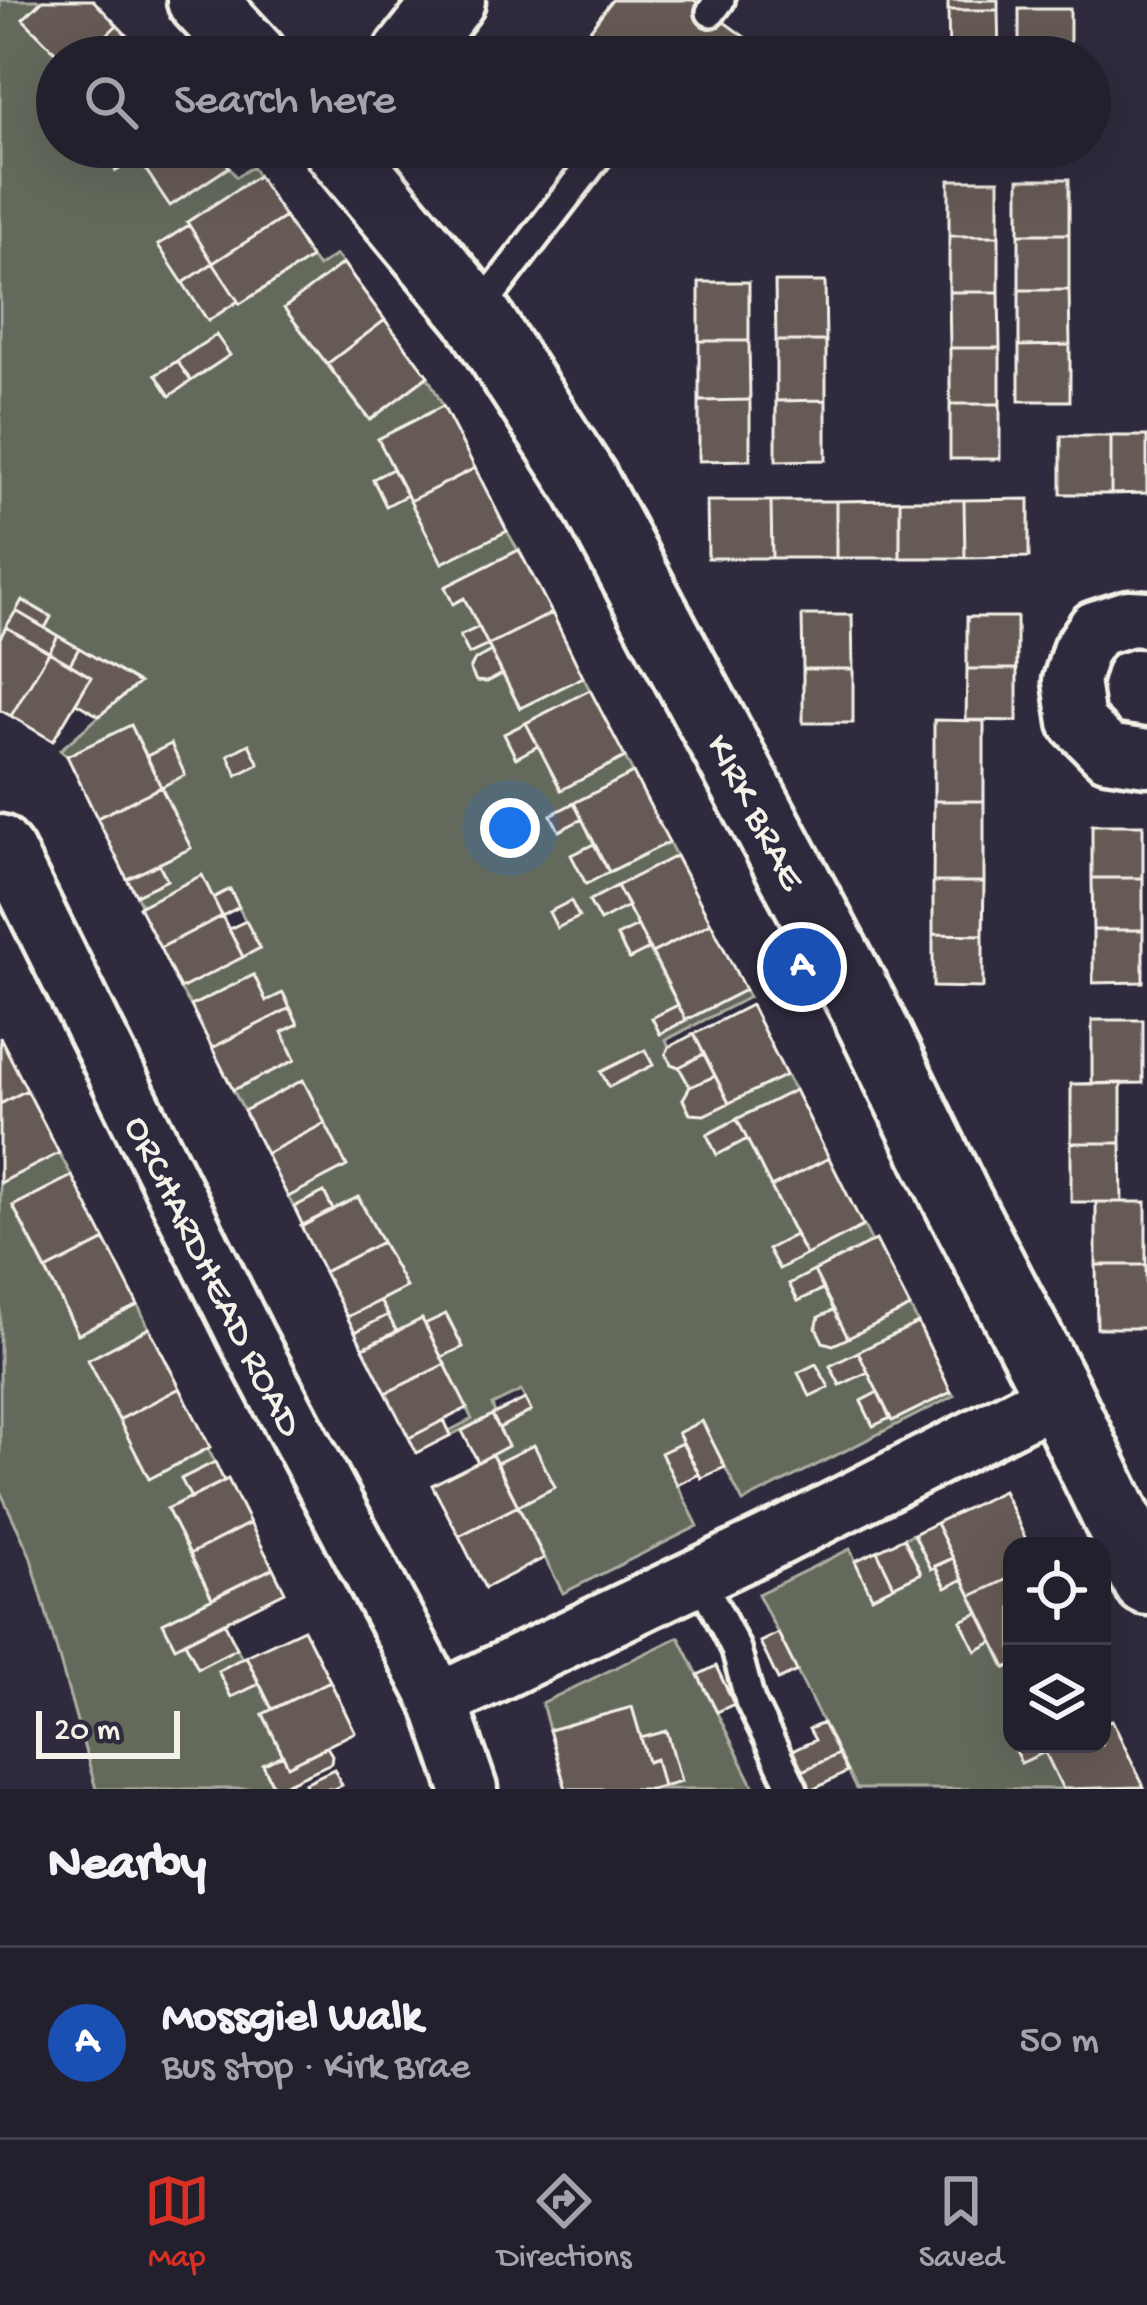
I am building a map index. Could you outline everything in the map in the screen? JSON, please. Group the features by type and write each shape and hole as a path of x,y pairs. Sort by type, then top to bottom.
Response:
{"street":[{"path":"201,0 234,36"},
{"path":"423,36 452,0"},
{"name":"KIRK BRAE","path":"354,168 476,314 584,481 862,1006 1147,1581"},
{"path":"1147,619 1129,618 1095,629 1080,651 1070,680 1077,722 1107,752 1147,758"},
{"name":"ORCHARDHEAD ROAD","path":"0,844 245,1336 439,1701 469,1789"},
{"path":"439,1701 700,1576 1058,1395"}],"lane":[{"path":"476,314 588,168"},
{"path":"700,1576 736,1649 750,1701 793,1789"}],"green space":[{"path":"0,0 43,0 24,19 40,36 36,36 36,168 145,168 170,205 227,168 236,177 250,168 258,176 159,245 208,321 311,258 318,267 336,255 343,263 285,309 369,420 428,377 443,406 379,439 393,469 373,480 386,505 407,495 442,563 507,531 518,550 445,587 453,603 464,598 479,627 460,636 469,654 488,645 491,651 475,660 471,669 476,680 487,682 502,674 520,708 583,677 590,690 504,734 515,757 538,746 625,757 633,773 551,815 559,830 582,819 594,844 572,856 586,884 669,842 676,856 590,900 599,920 628,906 638,926 617,937 629,959 649,949 678,1005 652,1018 660,1034 745,990 749,997 666,1040 671,1064 679,1067 690,1087 683,1100 689,1113 704,1115 786,1075 795,1090 707,1134 717,1154 747,1139 795,1235 769,1249 779,1268 864,1226 872,1242 789,1284 798,1301 823,1289 834,1310 823,1342 833,1345 910,1307 918,1323 831,1366 840,1385 868,1372 878,1392 861,1402 873,1425 893,1421 951,1392 954,1396 743,1502 702,1422 679,1433 682,1443 662,1454 698,1526 563,1593 518,1506 555,1487 534,1446 497,1463 492,1455 507,1446 499,1428 531,1411 521,1391 492,1405 492,1415 451,1435 449,1431 472,1419 441,1357 463,1347 447,1315 425,1324 421,1319 397,1332 380,1301 405,1286 359,1197 333,1210 324,1192 294,1207 288,1197 302,1081 244,1111 233,1090 295,1060 282,1032 298,1023 283,993 266,1001 253,975 191,1006 180,989 259,948 230,890 213,898 201,876 142,906 136,895 167,880 159,864 191,848 161,787 185,774 171,745 147,756 131,726 67,756 60,750 138,683 45,628 51,616 23,600 0,638","holes":["216,335 229,355 169,395 156,375"]},
{"path":"59,1153 72,1176 13,1206 78,1334 138,1305 149,1328 150,1478 208,1449 215,1462 182,1478 191,1498 167,1509 212,1598 163,1623 175,1646 185,1642 198,1667 237,1648 242,1659 218,1671 231,1697 259,1684 272,1709 263,1715 283,1755 263,1765 275,1789 96,1789 30,1555 0,1491 0,1183"},
{"path":"914,1534 945,1587 963,1579 979,1613 961,1621 975,1650 993,1642 1003,1664 1003,1753 1016,1753 1021,1763 1045,1753 1063,1789 856,1789 758,1594 850,1549 873,1596 920,1574 904,1538"},
{"path":"679,1637 755,1789 651,1789 680,1781 667,1731 641,1738 632,1707 549,1730 542,1703"}],"building":[{"path":"43,0 93,0 117,25 106,36 40,36 23,19"},
{"path":"612,0 694,0 743,36 585,36"},
{"path":"948,0 998,0 998,10 948,10"},
{"path":"1019,9 1070,9 1070,36 1019,36"},
{"path":"948,10 998,10 999,36 949,36"},
{"path":"117,25 128,36 106,36"},
{"path":"145,168 227,168 170,206"},
{"path":"258,176 285,217 213,263 187,222"},
{"path":"1019,179 1069,179 1069,234 1019,234"},
{"path":"949,180 999,180 999,236 949,236"},
{"path":"285,217 311,258 240,304 213,263"},
{"path":"189,225 213,263 183,283 158,245"},
{"path":"1019,234 1069,234 1069,290 1019,290"},
{"path":"949,236 999,236 999,292 949,292"},
{"path":"213,263 238,301 208,321 183,283"},
{"path":"343,263 385,320 327,364 284,308"},
{"path":"699,282 749,282 749,341 699,341"},
{"path":"775,282 825,282 826,341 776,341"},
{"path":"1019,290 1069,290 1070,345 1019,346"},
{"path":"949,292 999,292 1000,348 950,348"},
{"path":"385,320 428,376 370,420 327,364"},
{"path":"216,335 230,355 191,381 177,361"},
{"path":"699,341 749,341 750,400 699,401"},
{"path":"776,341 826,341 826,400 776,401"},
{"path":"1070,345 1070,401 1019,401 1019,346"},
{"path":"950,348 1000,348 1000,404 950,404"},
{"path":"177,361 191,381 170,396 156,375"},
{"path":"750,400 750,460 699,461 699,401"},
{"path":"826,400 826,460 776,461 776,401"},
{"path":"950,404 1000,404 1000,459 950,459"},
{"path":"443,406 475,468 410,501 378,439"},
{"path":"1061,436 1111,436 1111,494 1061,494"},
{"path":"1111,436 1147,436 1147,493 1111,494"},
{"path":"475,468 507,531 442,563 410,501"},
{"path":"393,469 407,495 386,506 373,479"},
{"path":"1029,499 1029,557 965,558 964,500"},
{"path":"900,500 900,558 836,558 836,501"},
{"path":"900,500 964,500 965,558 900,558"},
{"path":"707,501 771,501 772,558 708,558"},
{"path":"771,501 836,501 836,558 772,558"},
{"path":"519,550 552,613 488,645 464,598 453,604 445,587"},
{"path":"22,600 51,617 45,628 16,611"},
{"path":"16,611 58,636 49,652 6,627"},
{"path":"552,613 583,677 520,708 488,645"},
{"path":"802,615 852,615 853,669 803,669"},
{"path":"967,617 1017,617 1017,669 967,669"},
{"path":"6,627 49,652 11,716 0,710 0,638"},
{"path":"479,627 488,645 469,654 460,636"},
{"path":"58,636 79,648 70,664 49,652"},
{"path":"79,648 139,683 99,716 76,703 91,677 70,664"},
{"path":"491,651 502,674 487,682 476,681 470,669"},
{"path":"49,652 91,677 53,741 11,716"},
{"path":"803,669 853,669 853,723 803,723"},
{"path":"967,669 1017,669 1017,721 966,720"},
{"path":"590,690 625,757 561,790 526,723"},
{"path":"934,720 984,721 984,801 934,801"},
{"path":"526,723 538,746 516,758 504,734"},
{"path":"131,725 161,787 97,818 67,756"},
{"path":"171,744 185,775 161,787 147,756"},
{"path":"249,744 259,764 237,775 228,755"},
{"path":"633,773 669,842 609,872 574,803"},
{"path":"161,787 191,848 127,879 97,818"},
{"path":"934,801 984,801 984,882 933,882"},
{"path":"574,803 582,819 559,831 551,815"},
{"path":"1092,825 1143,825 1143,878 1092,878"},
{"path":"594,844 609,872 586,884 571,855"},
{"path":"676,856 711,923 652,953 617,886"},
{"path":"159,864 167,880 136,895 127,879"},
{"path":"202,875 222,916 160,948 139,907"},
{"path":"1092,878 1143,878 1143,930 1093,930"},
{"path":"933,882 984,882 983,935 933,934"},
{"path":"617,886 628,906 600,921 589,901"},
{"path":"230,889 239,907 222,916 213,898"},
{"path":"571,901 579,917 557,928 549,912"},
{"path":"222,916 243,957 180,989 160,948"},
{"path":"246,921 260,948 243,957 229,929"},
{"path":"711,923 745,990 686,1020 652,953"},
{"path":"638,926 649,949 629,959 617,936"},
{"path":"1093,930 1143,930 1143,982 1093,983"},
{"path":"933,934 983,935 983,988 933,987"},
{"path":"254,975 266,1001 283,993 290,1008 212,1048 191,1006"},
{"path":"678,1005 686,1020 660,1034 652,1018"},
{"path":"751,1005 786,1075 729,1103 694,1034"},
{"path":"290,1008 298,1024 282,1032 295,1060 233,1090 212,1048"},
{"path":"1092,1020 1143,1020 1143,1083 1092,1084"},
{"path":"694,1034 704,1054 679,1067 671,1064 666,1054 669,1047"},
{"path":"0,1037 27,1090 0,1104"},
{"path":"645,1050 653,1065 609,1087 601,1072"},
{"path":"704,1054 715,1076 690,1087 679,1067"},
{"path":"715,1076 729,1103 704,1115 690,1114 683,1099 690,1087"},
{"path":"303,1080 325,1123 266,1154 244,1111"},
{"path":"1121,1083 1121,1143 1071,1143 1071,1084"},
{"path":"27,1090 59,1153 0,1183 0,1104"},
{"path":"795,1090 829,1158 771,1187 737,1119"},
{"path":"737,1119 747,1139 717,1155 707,1135"},
{"path":"325,1123 347,1166 288,1197 266,1154"},
{"path":"1071,1143 1121,1143 1122,1202 1071,1202"},
{"path":"829,1158 863,1226 806,1255 771,1187"},
{"path":"72,1176 105,1240 46,1270 13,1206"},
{"path":"324,1192 333,1210 303,1226 294,1207"},
{"path":"358,1197 382,1242 324,1272 301,1226"},
{"path":"1096,1202 1146,1202 1146,1265 1096,1265"},
{"path":"795,1235 806,1255 779,1269 768,1249"},
{"path":"105,1240 138,1305 78,1334 46,1270"},
{"path":"876,1240 910,1307 848,1338 814,1271"},
{"path":"382,1242 406,1287 347,1317 324,1272"},
{"path":"1096,1265 1146,1265 1147,1328 1097,1328"},
{"path":"814,1271 823,1289 798,1301 789,1284"},
{"path":"380,1301 388,1315 355,1332 347,1317"},
{"path":"834,1310 848,1338 833,1345 823,1342 816,1328 819,1317"},
{"path":"446,1314 463,1347 441,1357 425,1324"},
{"path":"388,1315 397,1332 363,1348 355,1332"},
{"path":"422,1319 445,1364 386,1393 363,1348"},
{"path":"918,1323 951,1392 892,1421 858,1352"},
{"path":"149,1328 180,1388 119,1420 88,1360"},
{"path":"858,1352 868,1372 840,1385 830,1366"},
{"path":"445,1364 467,1408 409,1438 386,1393"},
{"path":"816,1364 829,1387 810,1396 798,1373"},
{"path":"180,1388 210,1447 149,1479 119,1420"},
{"path":"878,1392 890,1418 873,1426 861,1401"},
{"path":"525,1399 531,1411 499,1428 492,1415"},
{"path":"492,1415 508,1446 478,1462 462,1431"},
{"path":"444,1420 451,1435 416,1453 409,1438"},
{"path":"702,1421 725,1467 701,1478 678,1433"},
{"path":"682,1443 699,1474 677,1485 661,1453"},
{"path":"534,1445 555,1487 518,1506 497,1463"},
{"path":"492,1455 518,1506 459,1536 432,1485"},
{"path":"215,1462 224,1481 191,1498 181,1479"},
{"path":"228,1479 250,1523 190,1554 167,1509"},
{"path":"1003,1491 1025,1537 1003,1537 1003,1581 971,1596 936,1523"},
{"path":"518,1506 544,1558 485,1588 459,1536"},
{"path":"250,1523 273,1568 212,1598 190,1554"},
{"path":"936,1523 953,1558 931,1569 914,1534"},
{"path":"904,1538 921,1573 894,1586 877,1551"},
{"path":"877,1551 894,1586 872,1597 855,1561"},
{"path":"953,1558 963,1579 946,1588 935,1566"},
{"path":"273,1568 285,1592 175,1647 163,1623"},
{"path":"1003,1581 1003,1662 971,1596"},
{"path":"979,1613 993,1642 976,1651 961,1621"},
{"path":"224,1622 237,1648 198,1668 185,1642"},
{"path":"304,1629 330,1681 272,1709 246,1656"},
{"path":"778,1633 797,1671 778,1680 760,1642"},
{"path":"246,1656 259,1684 231,1697 218,1671"},
{"path":"716,1666 734,1704 717,1712 698,1675"},
{"path":"330,1681 355,1732 288,1766 263,1714"},
{"path":"632,1707 648,1762 656,1759 663,1786 566,1789 549,1730"},
{"path":"1111,1720 1144,1787 1063,1789 1045,1753 1111,1753"},
{"path":"823,1723 838,1754 800,1772 790,1752 815,1740 809,1729"},
{"path":"667,1731 681,1781 663,1786 656,1759 648,1762 641,1738"},
{"path":"327,1747 331,1763 275,1789 263,1765 283,1755 288,1766"},
{"path":"1016,1753 1043,1753 1021,1763"},
{"path":"838,1754 847,1772 809,1789 800,1772"},
{"path":"334,1769 342,1785 308,1789 305,1783"}],"place":[{"name":"Mossgiel Walk","path":"802,967"}]}
